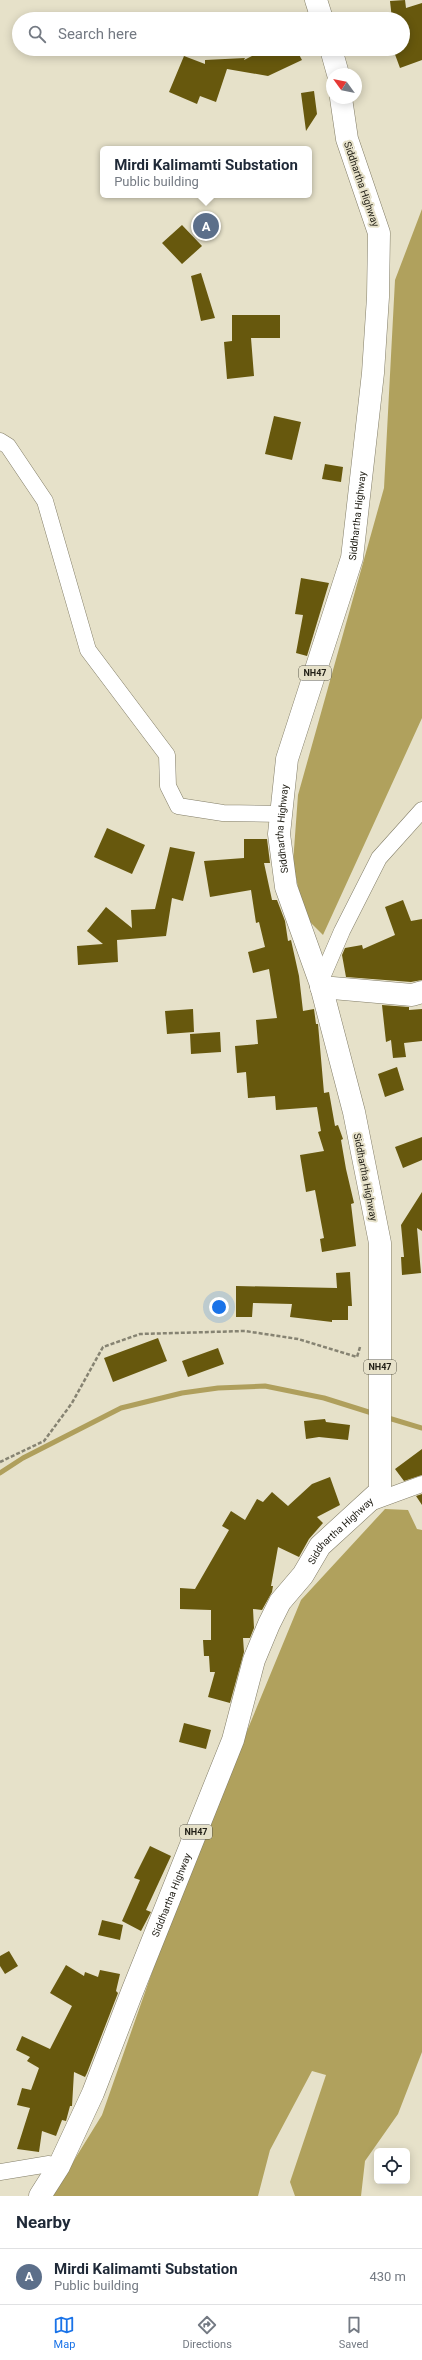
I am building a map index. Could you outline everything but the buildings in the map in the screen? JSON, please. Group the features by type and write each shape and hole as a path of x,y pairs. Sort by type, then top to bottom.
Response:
{"main road":[{"path":"316,0 320,12"},
{"path":"333,56 336,68"},
{"name":"Siddhartha Highway","path":"40,2196 59,2166 93,2093 233,1740 254,1660 268,1624 280,1602 303,1575 320,1546 373,1498 380,1243 354,1112 321,984 286,887 279,834 287,759 352,558 373,373 378,297 379,233 347,139 342,104"},
{"path":"321,984 412,995 422,992"}],"street":[{"path":"0,441 8,446 45,501 88,650 167,755 168,786 178,806 223,813 281,814"},
{"path":"321,984 342,931 379,858 422,810"},
{"path":"373,1498 422,1484"},
{"path":"0,2172 49,2164 59,2166"}],"path":[{"path":"0,1462 44,1441 72,1403 103,1347 140,1334 245,1331 298,1339 357,1357 361,1342"}],"shaded area":[{"path":"422,209 422,718 323,935 304,916 293,863 298,795 384,488 395,280"},
{"path":"385,1509 408,1510 417,1529 422,1530 422,2052 398,2114 365,2161 361,2196 295,2196 290,2182 326,2075 312,2071 270,2150 258,2196 52,2196 102,2115 177,1901 301,1600"}],"waterway":[{"path":"0,1473 23,1458 121,1408 182,1393 218,1388 265,1386 324,1398 375,1414"},
{"path":"385,1417 422,1428"}],"place":[{"name":"Mirdi Kalimamti Substation","path":"206,226"}]}
